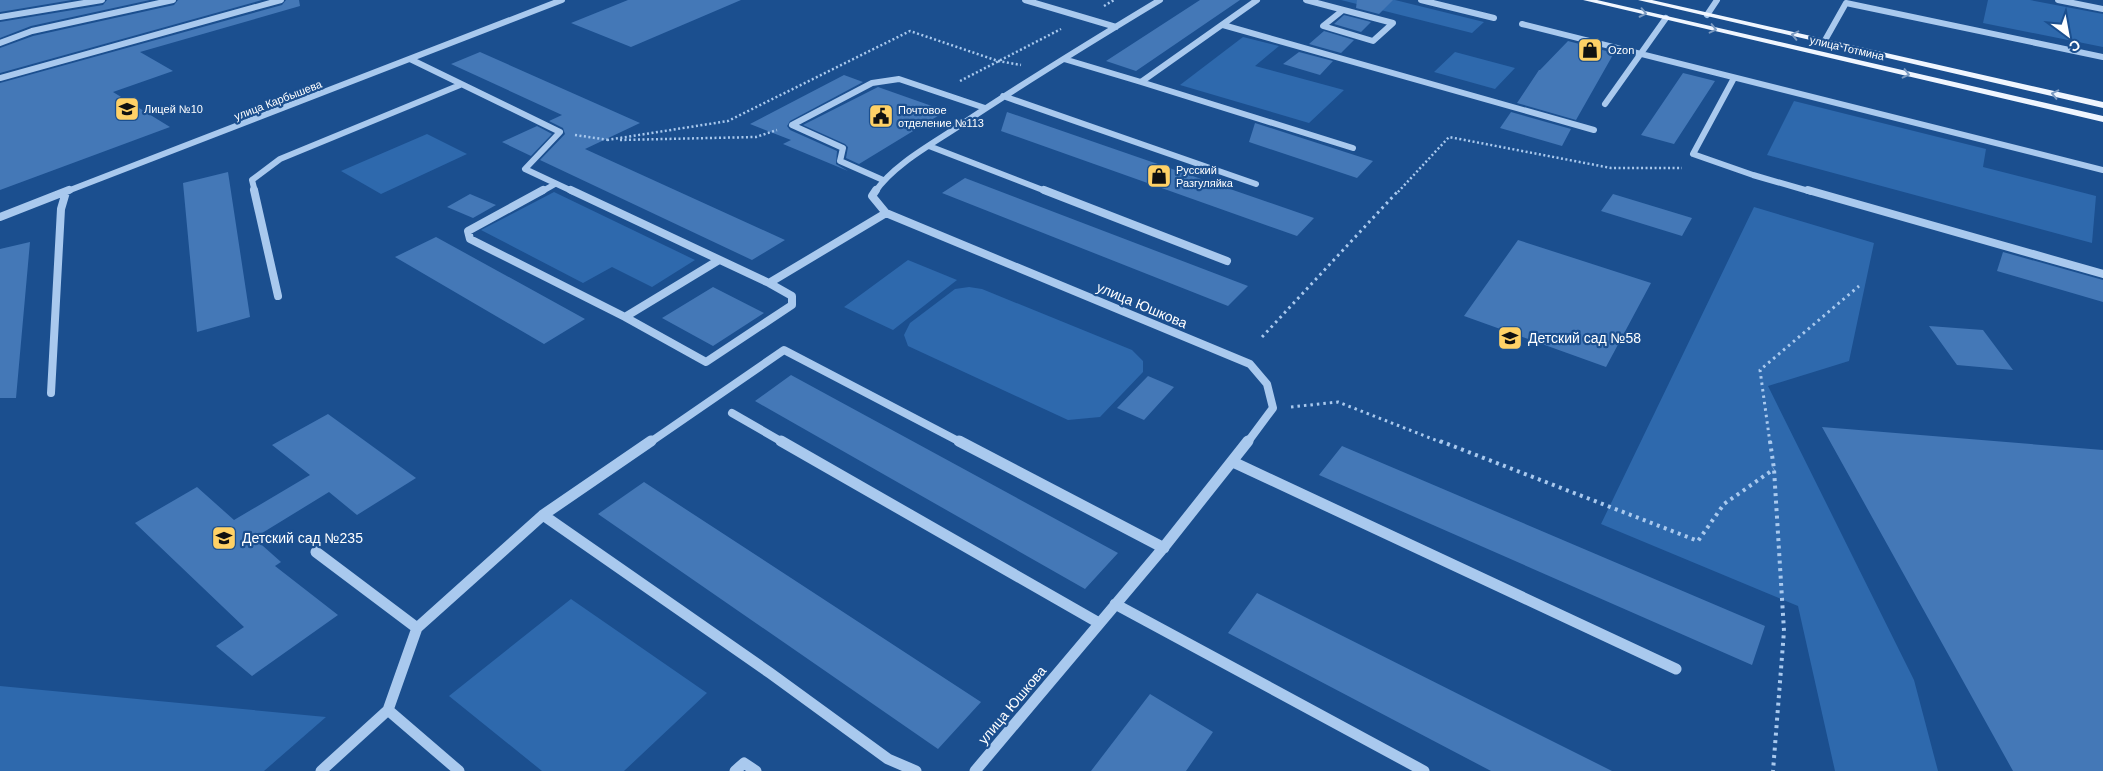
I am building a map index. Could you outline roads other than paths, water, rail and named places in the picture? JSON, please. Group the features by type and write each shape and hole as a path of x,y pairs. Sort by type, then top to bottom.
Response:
{"main road":[{"name":"улица Тотмина","path":"1587,0 2103,119"},
{"name":"улица Тотмина","path":"1642,0 2103,105"}],"street":[{"path":"0,17 102,0"},
{"path":"0,43 32,31 173,0"},
{"path":"0,78 282,0"},
{"name":"улица Карбышева","path":"0,217 562,0"},
{"path":"1025,0 1116,27"},
{"path":"769,284 886,213 872,196 883,180 928,146 1003,96 1160,0"},
{"path":"1141,82 1257,0"},
{"path":"1306,0 1393,23 1373,41 1323,26 1343,10"},
{"path":"1421,0 1494,18"},
{"path":"1706,15 1717,0"},
{"path":"2058,0 2103,9"},
{"path":"1824,42 1844,1 2103,57"},
{"path":"1640,54 1666,18"},
{"path":"1522,24 2103,170"},
{"path":"1064,58 1353,148"},
{"path":"410,59 560,132 525,169 769,284 792,296 792,305 706,362 625,317 470,239 468,231 555,184"},
{"path":"1734,78 1693,154 1753,175 2103,274"},
{"path":"883,180 840,161 843,148 792,125 872,83 899,79 985,108"},
{"path":"278,296 252,180 280,159 460,85"},
{"path":"1003,96 1256,184"},
{"path":"928,146 1227,261"},
{"path":"51,392 61,209 66,192"},
{"name":"улица Юшкова","path":"886,213 1250,364 1262,374 1269,387 1273,408 1233,462 1164,548 975,771"},
{"path":"625,317 719,260"},
{"path":"321,771 388,710 417,628 543,515 784,350 1164,548"},
{"path":"732,413 1099,623"},
{"path":"1233,462 1676,669"},
{"path":"316,552 417,628"},
{"path":"1115,604 1424,771"},
{"path":"388,710 459,771"},
{"path":"735,771 744,763 756,771"}],"lane":[{"path":"1223,25 1594,130"},
{"path":"1605,104 1640,54"},
{"path":"543,515 770,673 888,759 916,771"}],"place":[{"name":"Ozon","path":"1590,50"},
{"name":"Лицей №10","path":"127,109"},
{"name":"Почтовое отделение №113","path":"881,116"},
{"name":"Русский Разгуляйка","path":"1159,176"},
{"name":"Детский сад №58","path":"1510,338"},
{"name":"Детский сад №235","path":"224,538"}]}
